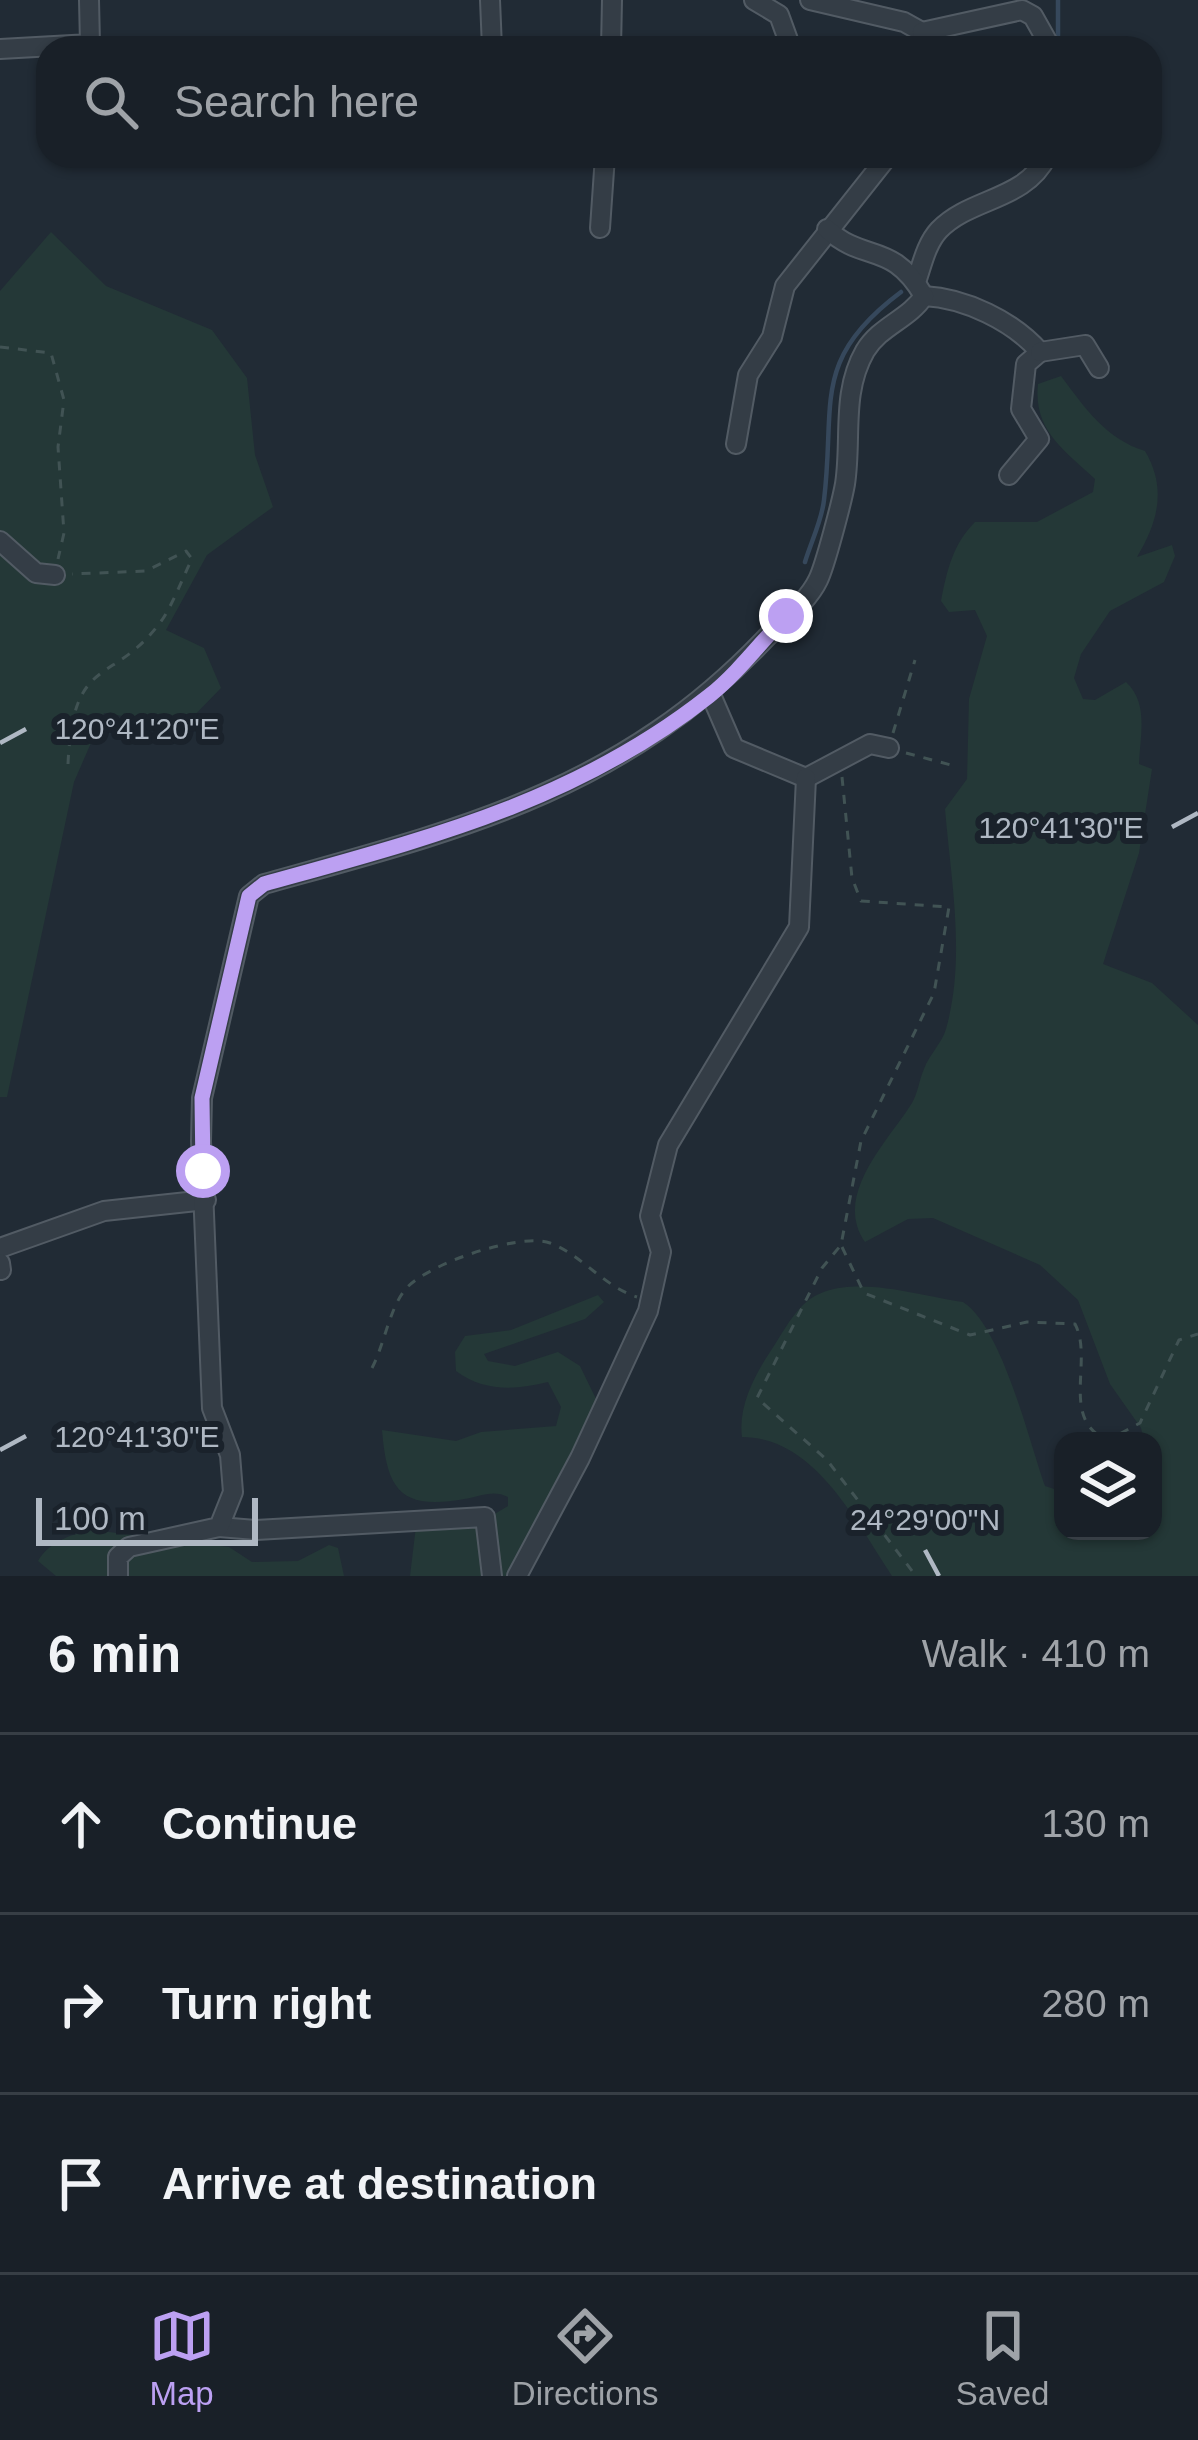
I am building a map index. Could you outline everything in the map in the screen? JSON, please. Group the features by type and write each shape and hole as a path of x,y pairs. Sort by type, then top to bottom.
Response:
{"street":[{"path":"89,0 90,36"},
{"path":"490,0 492,36"},
{"path":"611,36 612,0"},
{"path":"754,0 779,15 787,36"},
{"path":"810,0 904,22 920,36"},
{"path":"938,36 1022,10 1033,16 1044,36"},
{"path":"0,49 36,47"},
{"path":"600,228 604,168"},
{"path":"736,444 748,375 772,338 785,286 877,168"},
{"path":"219,1527 232,1492 230,1455 212,1408 202,1098 249,896 264,884 526,806 580,779 711,695 819,578 845,484 850,395 864,352 883,328 916,307 931,240 943,225 1029,183 1039,168"},
{"path":"827,229 848,246 886,253 920,289 1014,327 1040,352"},
{"path":"1010,475 1039,440 1021,409 1026,364 1040,352 1085,345 1099,368"},
{"path":"0,541 36,573 55,575"},
{"path":"711,695 734,748 806,778 870,744 889,748"},
{"path":"517,1576 580,1459 650,1301 661,1252 650,1216 668,1145 799,927 806,778"},
{"path":"0,1248 104,1211 206,1200"},
{"path":"118,1576 118,1557 129,1547 219,1527 256,1530 485,1516 492,1576"}],"path":[{"path":"0,347 51,353 58,362 64,400 58,447 64,533 55,575 146,571 186,551 192,559 162,620 95,674 79,698 68,764"},
{"path":"915,660 889,748 951,765"},
{"path":"840,761 852,878 861,901 950,907 934,992 861,1141 841,1245 822,1268 757,1398 827,1460 916,1576"},
{"path":"372,1368 403,1292 426,1270 524,1241 555,1245 614,1290 650,1301"},
{"path":"841,1245 864,1293 970,1335 1027,1322 1075,1324 1082,1376 1079,1406 1090,1426 1108,1440 1140,1423 1179,1340 1198,1334"}],"green space":[{"path":"51,232 106,286 212,330 247,378 255,455 273,507 207,555 166,630 204,648 221,688 184,726 104,713 74,782 7,1097 0,1097 0,291"},
{"path":"1061,376 1097,421 1119,439 1145,451 1158,492 1150,531 1137,557 1172,545 1175,556 1164,582 1110,611 1081,654 1074,678 1083,699 1095,700 1126,682 1133,690 1140,710 1139,764 1152,769 1139,853 1103,964 1152,983 1198,1025 1198,1576 892,1576 848,1508 812,1467 768,1441 742,1437 745,1403 764,1361 789,1322 817,1295 857,1286 963,1302 977,1315 1002,1359 1045,1486 1054,1489 1054,1540 1162,1540 1162,1432 1142,1432 1110,1384 1078,1300 1040,1265 933,1218 908,1219 865,1242 855,1206 867,1169 914,1099 926,1064 944,1034 952,1002 955,919 945,809 967,779 969,699 987,636 975,610 949,612 941,601 956,548 975,522 1037,522 1093,492 1095,479 1046,427 1038,384"},
{"path":"598,1295 604,1302 585,1319 484,1354 488,1361 515,1366 558,1352 580,1366 598,1403 521,1564 510,1576 410,1576 416,1526 478,1524 508,1506 508,1497 494,1493 447,1501 414,1499 394,1483 382,1430 456,1441 481,1432 556,1426 561,1407 548,1382 512,1388 478,1383 456,1371 455,1352 465,1336 511,1330"},
{"path":"93,1530 229,1547 252,1562 298,1561 329,1545 338,1548 344,1576 56,1576 38,1561 62,1540"}],"waterway":[{"path":"1058,0 1058,36"},
{"path":"805,562 823,508 830,409 840,362 872,316 901,292"}],"route":[{"path":"203,1171 202,1098 249,896 264,884 526,806 580,779 711,695 786,616"}]}
